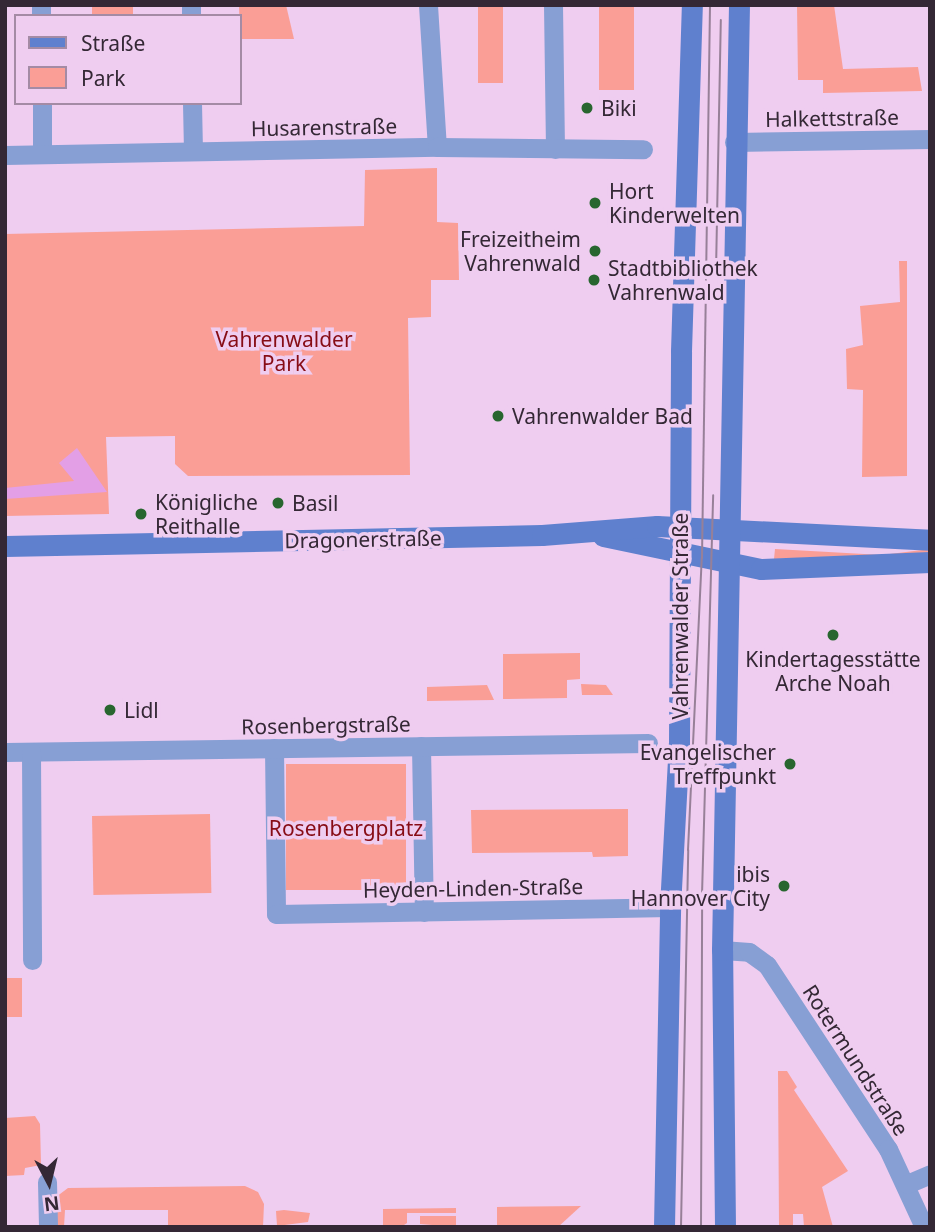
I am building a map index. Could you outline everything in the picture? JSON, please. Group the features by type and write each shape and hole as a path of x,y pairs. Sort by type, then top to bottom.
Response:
{"main road":[{"name":"Vahrenwalder Straße","path":"664,1227 670,906 679,743 681,351 692,5"},
{"path":"725,1227 722,950 733,532 734,142 739,5"},
{"name":"Dragonerstraße","path":"5,546 594,534 642,526 930,540"},
{"name":"Dragonerstraße","path":"594,534 732,564 786,569 930,562"}],"street":[{"path":"428,5 437,147"},
{"path":"553,5 555,149"},
{"path":"42,105 42,154"},
{"path":"192,105 193,151"},
{"name":"Halkettstraße","path":"734,142 930,139"},
{"name":"Husarenstraße","path":"5,155 437,147 643,149"},
{"name":"Rosenbergstraße","path":"5,752 648,743"},
{"path":"421,746 424,912"},
{"name":"Heyden-Linden-Straße","path":"274,748 276,914 670,906"},
{"path":"31,751 32,960"},
{"name":"Rotermundstraße","path":"722,950 749,952 767,965 907,1184 924,1227"},
{"path":"907,1184 930,1174"},
{"path":"47,1182 48,1227"}],"green space":[{"path":"92,5 133,5 133,14 92,14"},
{"path":"239,5 286,5 294,39 242,39 242,14 239,14"},
{"path":"478,5 503,5 503,83 478,83"},
{"path":"599,5 634,5 634,90 599,90"},
{"path":"797,5 834,5 843,69 918,67 922,91 823,93 823,80 798,80"},
{"name":"Vahrenwalder Park","path":"437,168 437,222 458,223 459,280 431,280 431,317 408,318 410,475 188,476 175,464 175,436 106,437 109,514 5,516 5,234 364,226 365,170"},
{"path":"899,261 907,261 907,476 862,477 863,390 847,389 846,349 863,345 860,306 900,302"},
{"path":"775,549 880,555 774,559"},
{"path":"930,549 930,553 884,555"},
{"path":"580,653 580,679 567,680 567,698 503,699 503,654"},
{"path":"581,684 606,685 613,695 582,695"},
{"path":"487,685 494,700 427,701 427,687"},
{"name":"Rosenbergplatz","path":"286,764 406,764 406,890 286,890"},
{"path":"628,809 628,856 593,857 592,852 472,853 471,810"},
{"path":"210,814 211,893 93,895 92,816"},
{"path":"5,978 22,978 22,1017 5,1017"},
{"path":"778,1071 787,1071 797,1087 794,1090 848,1171 822,1187 833,1227 804,1227 803,1214 793,1214 793,1227 779,1227"},
{"path":"35,1116 40,1124 41,1165 25,1168 24,1175 5,1176 5,1118"},
{"path":"245,1186 258,1192 264,1204 263,1227 168,1227 168,1210 65,1210 64,1227 57,1227 56,1197 68,1188"},
{"path":"581,1206 558,1227 497,1227 497,1207"},
{"path":"456,1208 456,1213 407,1213 407,1223 401,1227 383,1227 383,1209"},
{"path":"276,1211 310,1213 308,1222 277,1226"},
{"path":"420,1216 456,1216 456,1227 420,1224"}],"shaded area":[{"path":"77,448 107,492 5,499 5,488 74,481 59,463"}],"tram line":[{"path":"681,1227 688,850 702,558 710,5"},
{"path":"716,271 721,20"},
{"path":"701,1227 702,895 713,495"}],"place":[{"name":"Biki","path":"587,108"},
{"name":"Hort Kinderwelten","path":"595,203"},
{"name":"Freizeitheim Vahrenwald","path":"595,251"},
{"name":"Stadtbibliothek Vahrenwald","path":"594,280"},
{"name":"Vahrenwalder Bad","path":"498,416"},
{"name":"Basil","path":"278,503"},
{"name":"Königliche Reithalle","path":"141,514"},
{"name":"Kindertagesstätte Arche Noah","path":"833,635"},
{"name":"Lidl","path":"110,710"},
{"name":"Evangelischer Treffpunkt","path":"790,764"},
{"name":"ibis Hannover City","path":"784,886"}]}
